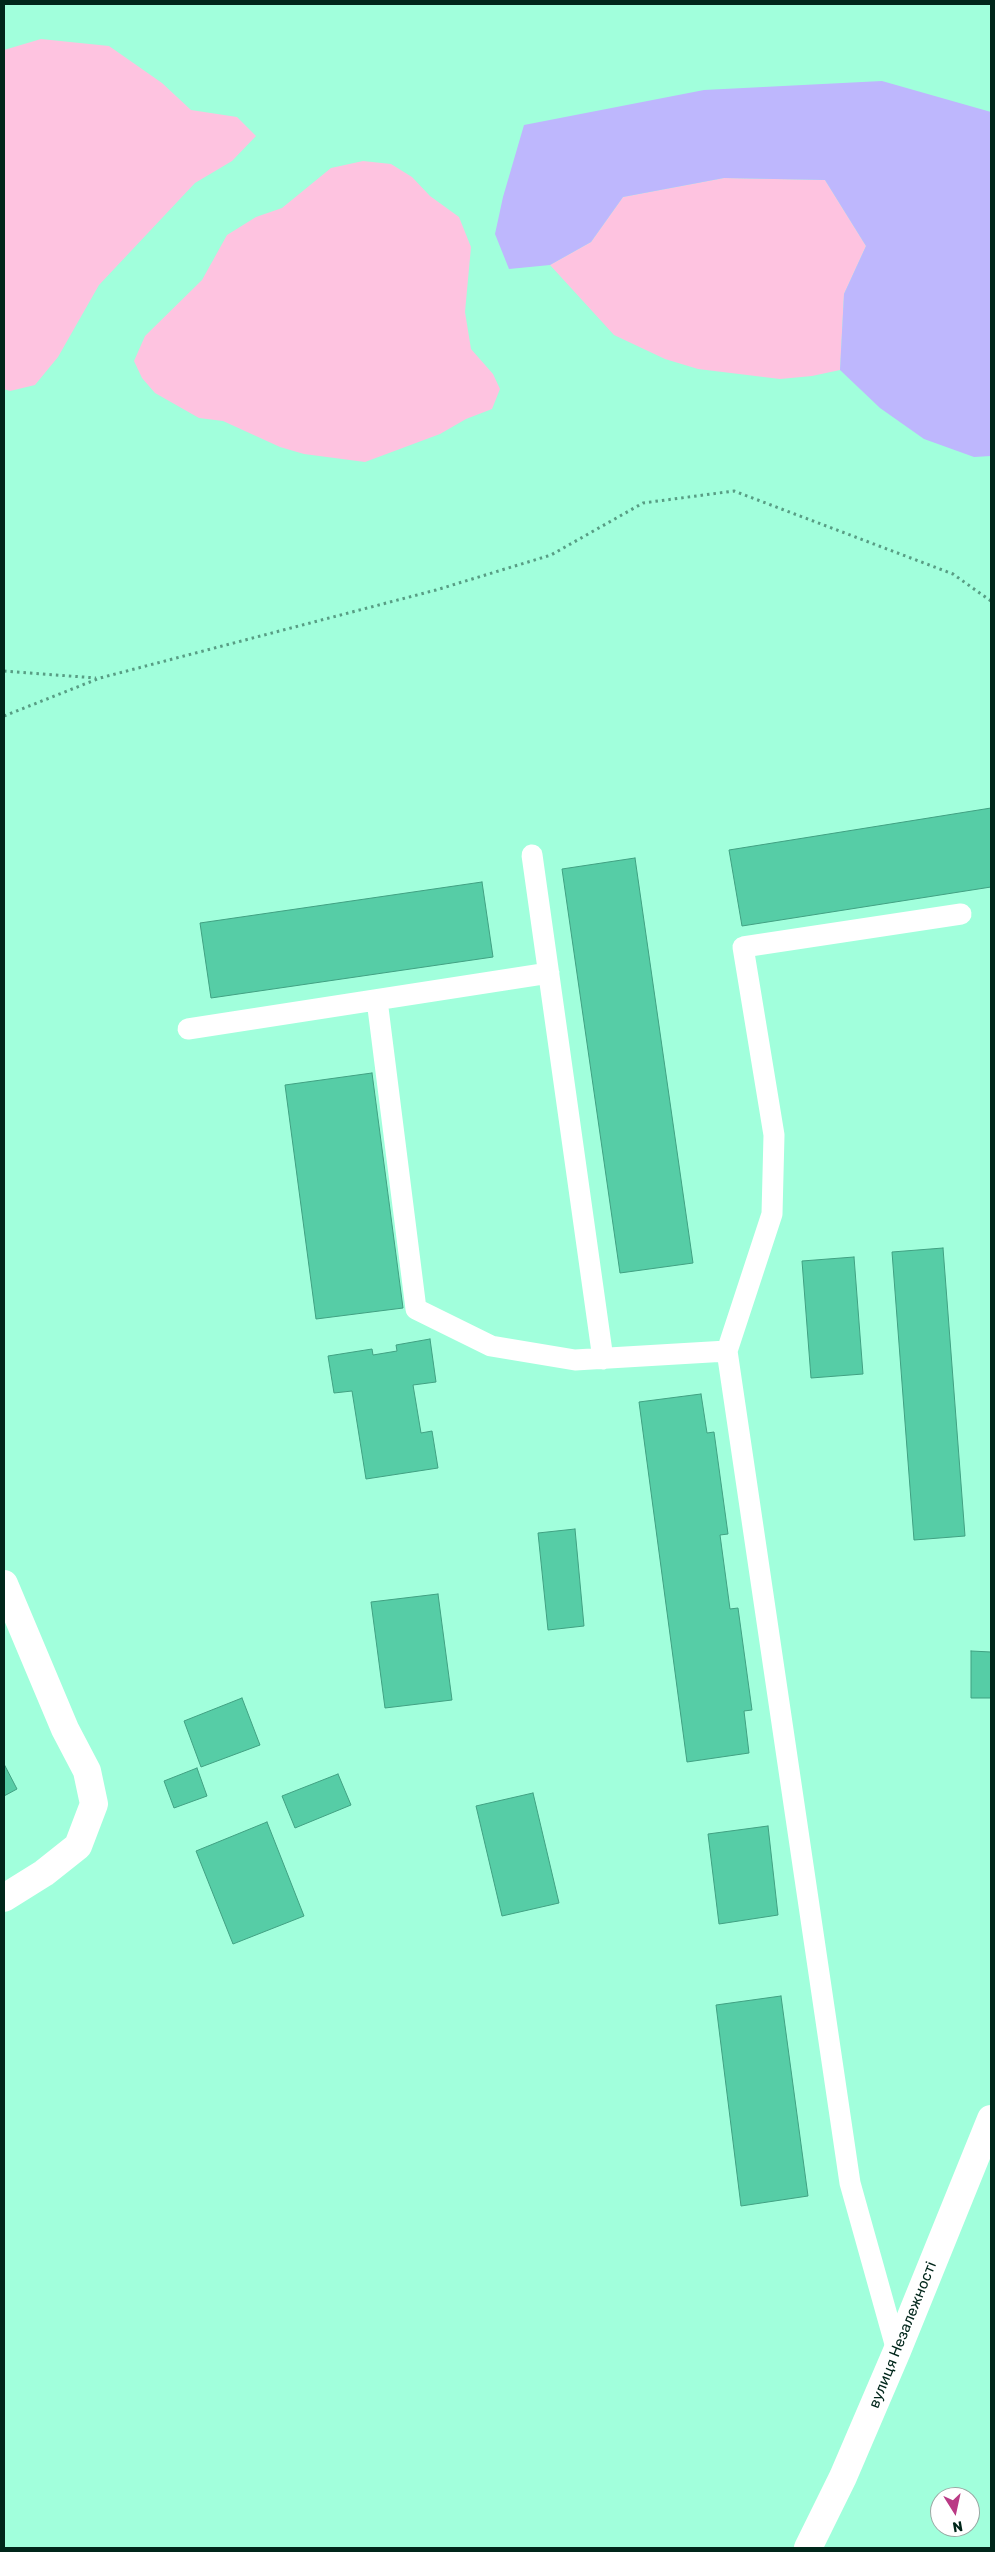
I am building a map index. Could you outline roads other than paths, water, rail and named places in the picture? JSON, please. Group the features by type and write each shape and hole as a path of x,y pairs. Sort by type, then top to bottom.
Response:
{"street":[{"path":"4,1584 65,1729 87,1770 94,1804 78,1846 44,1873 4,1898"},
{"name":"вулиця Незалежності","path":"808,2548 843,2478 897,2351 991,2119"}],"lane":[{"path":"532,855 603,1359"},
{"path":"897,2351 850,2183 727,1351 772,1214 774,1135 743,947 961,914"},
{"path":"188,1029 549,973"},
{"path":"377,1000 416,1308 491,1346 575,1360 727,1351"}]}
